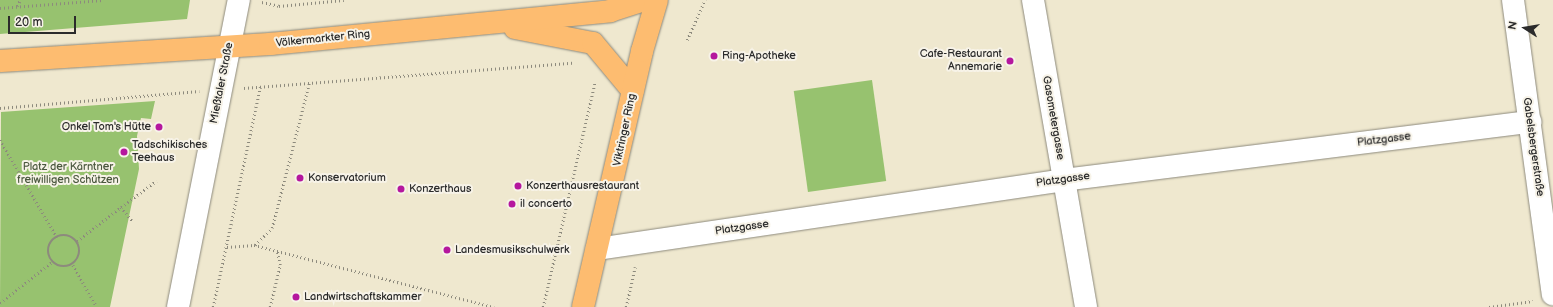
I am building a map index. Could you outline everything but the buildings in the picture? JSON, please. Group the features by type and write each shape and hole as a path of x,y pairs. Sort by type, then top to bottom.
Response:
{"main road":[{"name":"Völkermarkter Ring","path":"0,61 229,47 610,11 643,0"},
{"name":"Viktringer Ring","path":"583,307 633,91 657,0"},
{"path":"481,22 594,43 633,91"}],"street":[{"name":"Gasometergasse","path":"1033,0 1086,307"},
{"name":"Gabelsbergerstraße","path":"1512,0 1530,122 1546,297"},
{"name":"Mießtaler Straße","path":"178,307 229,47 249,1"},
{"name":"Platzgasse","path":"597,249 1063,180 1530,122"}],"path":[{"path":"17,6 20,0"},
{"path":"0,8 87,0 103,0"},
{"path":"249,1 279,6 344,0"},
{"path":"687,40 705,0"},
{"path":"213,307 260,87 580,63"},
{"path":"543,307 595,78"},
{"path":"254,245 272,228 309,84"},
{"path":"0,108 193,91"},
{"path":"0,140 57,237"},
{"path":"77,241 156,181"},
{"path":"122,207 133,222"},
{"path":"68,235 77,241 80,254 73,265 62,268 52,262 48,248 57,237 68,235"},
{"path":"626,307 641,242"},
{"path":"227,247 254,245 277,250 494,307"},
{"path":"270,307 280,265 277,250"},
{"path":"0,303 52,262"},
{"path":"73,265 97,307"},
{"path":"1489,307 1546,297"}],"green space":[{"path":"0,0 190,0 187,19 0,34"},
{"path":"872,80 886,181 808,192 794,91"},
{"name":"Platz der Kärntner freiwilligen Schützen","path":"155,101 151,119 141,118 137,136 139,169 110,307 0,307 1,112"}],"place":[{"name":"Ring-Apotheke","path":"714,56"},
{"name":"Cafe-Restaurant Annemarie","path":"1010,61"},
{"name":"Onkel Tom's Hütte","path":"159,127"},
{"name":"Tadschikisches Teehaus","path":"124,152"},
{"name":"Konservatorium","path":"300,178"},
{"name":"Konzerthausrestaurant","path":"518,186"},
{"name":"Konzerthaus","path":"401,189"},
{"name":"il concerto","path":"512,204"},
{"name":"Landesmusikschulwerk","path":"447,250"},
{"name":"Landwirtschaftskammer","path":"296,297"}]}
